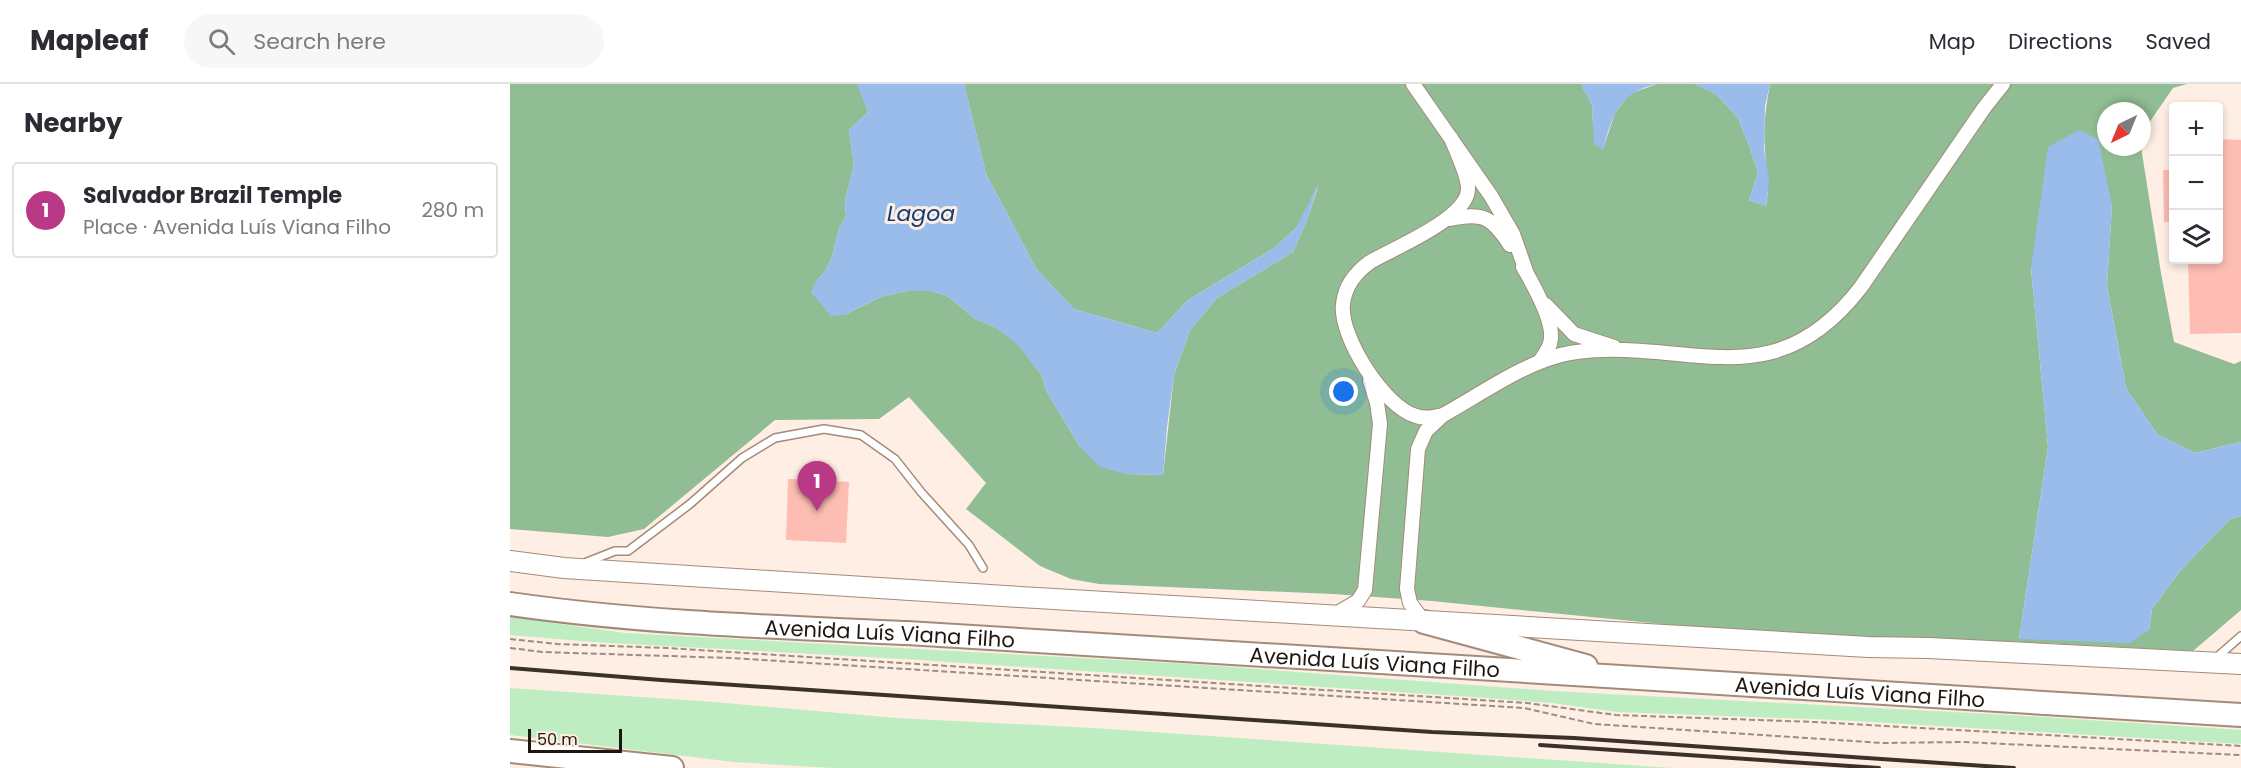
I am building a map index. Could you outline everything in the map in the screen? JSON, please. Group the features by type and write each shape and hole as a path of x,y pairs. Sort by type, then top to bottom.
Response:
{"highway":[{"name":"Avenida Luís Viana Filho","path":"510,604 567,612 698,623 907,633 2241,715"},
{"path":"1424,622 1631,678"},
{"path":"510,752 663,767"},
{"path":"510,768 663,767"}],"main road":[{"name":"Avenida Luís Viana Filho","path":"510,561 564,568 1424,622 1868,647 2241,664"}],"street":[{"path":"1413,84 1496,205 1513,234 1527,274"},
{"path":"1424,622 1410,603 1407,589 1418,449 1426,431 1443,415 1540,361 1583,352 1630,351 1714,358 1757,356 1782,350 1807,339 1827,325 1861,287 2002,84"},
{"path":"1333,615 1358,602 1365,590 1380,424 1377,403 1368,373 1344,324 1343,304 1350,284 1360,270 1370,262 1448,220 1463,204 1468,189 1450,138"},
{"path":"1448,220 1477,216 1491,221 1505,238 1538,295 1551,333 1550,346 1540,361"},
{"path":"1538,295 1574,334 1630,351"},
{"path":"1368,373 1391,401 1410,414 1427,418 1443,415"}],"lane":[{"path":"564,568 598,559 615,551 628,551 690,504 742,458 775,438 824,429 861,435 895,459 921,492 969,545 983,568"},
{"path":"2208,663 2221,655 2241,636"}],"path":[{"path":"510,639 557,644 667,648 1527,703 1616,715 1815,722 2241,746"},
{"path":"510,648 542,652 731,658 1524,708 1594,724 1883,743 1963,742 2241,755"}],"green space":[{"path":"510,84 858,84 868,112 849,130 854,165 845,200 846,216 839,229 832,257 824,273 816,281 844,315 883,296 907,291 932,291 949,297 975,319 995,327 1017,343 1041,374 1047,392 1080,447 1126,474 1163,475 1174,375 1190,330 1217,298 1293,252 1318,187 1296,228 1274,248 1188,300 1157,333 1074,309 1037,270 986,174 964,84 1581,84 1592,105 1593,124 1603,149 1615,113 1629,94 1657,84 1695,84 1716,94 1738,118 1758,173 1749,200 1766,206 1768,185 1764,142 1770,84 2187,84 2173,88 2151,120 2151,102 2097,102 2097,156 2142,156 2174,342 2234,364 2241,361 2241,442 2195,453 2157,434 2126,388 2107,286 2112,205 2031,268 2048,447 2019,639 2149,630 2152,609 2180,571 2230,519 2241,516 2241,610 2193,651 2004,641 1878,642 1712,629 1432,601 1333,594 1099,584 1071,579 1040,566 966,509 986,483 909,397 879,419 775,420 644,529 608,537 510,529"},
{"path":"510,617 625,633 1191,664 1553,691 2027,716 2241,730 2241,744 1838,720 1617,712 1552,703 1472,697 904,659 593,642 510,635"},
{"path":"510,688 714,702 896,718 1093,728 1672,768 832,768 734,762 510,735"}],"water":[{"name":"Lagoa","path":"857,84 964,84 986,174 1037,270 1074,309 1157,333 1188,300 1274,248 1296,228 1319,182 1309,215 1293,252 1217,298 1190,330 1174,375 1163,475 1126,474 1100,467 1080,447 1047,392 1041,374 1017,344 995,327 975,319 949,297 932,291 907,291 883,296 844,315 831,316 811,292 832,257 839,229 846,216 845,200 854,165 849,130 868,112"},
{"path":"1581,84 1657,84 1634,93 1619,107 1610,126 1603,150 1594,144 1592,105"},
{"path":"1695,84 1770,84 1765,106 1764,149 1769,181 1766,206 1749,200 1758,173 1738,118 1716,94"},
{"path":"2079,130 2097,139 2097,156 2102,156 2112,205 2107,286 2126,388 2157,434 2195,453 2241,442 2241,516 2230,519 2180,571 2152,609 2149,630 2130,643 2019,639 2048,447 2031,268 2048,147"}],"building":[{"path":"2223,139 2241,140 2241,333 2190,334 2188,264 2223,264"},
{"path":"2163,170 2169,170 2169,222 2164,222"},
{"path":"788,479 849,482 846,543 786,540"}],"railway":[{"path":"510,668 1432,732 1574,738 2014,768"},
{"path":"1540,745 1879,768"}],"place":[{"name":"Salvador Brazil Temple","path":"817,511"}]}
